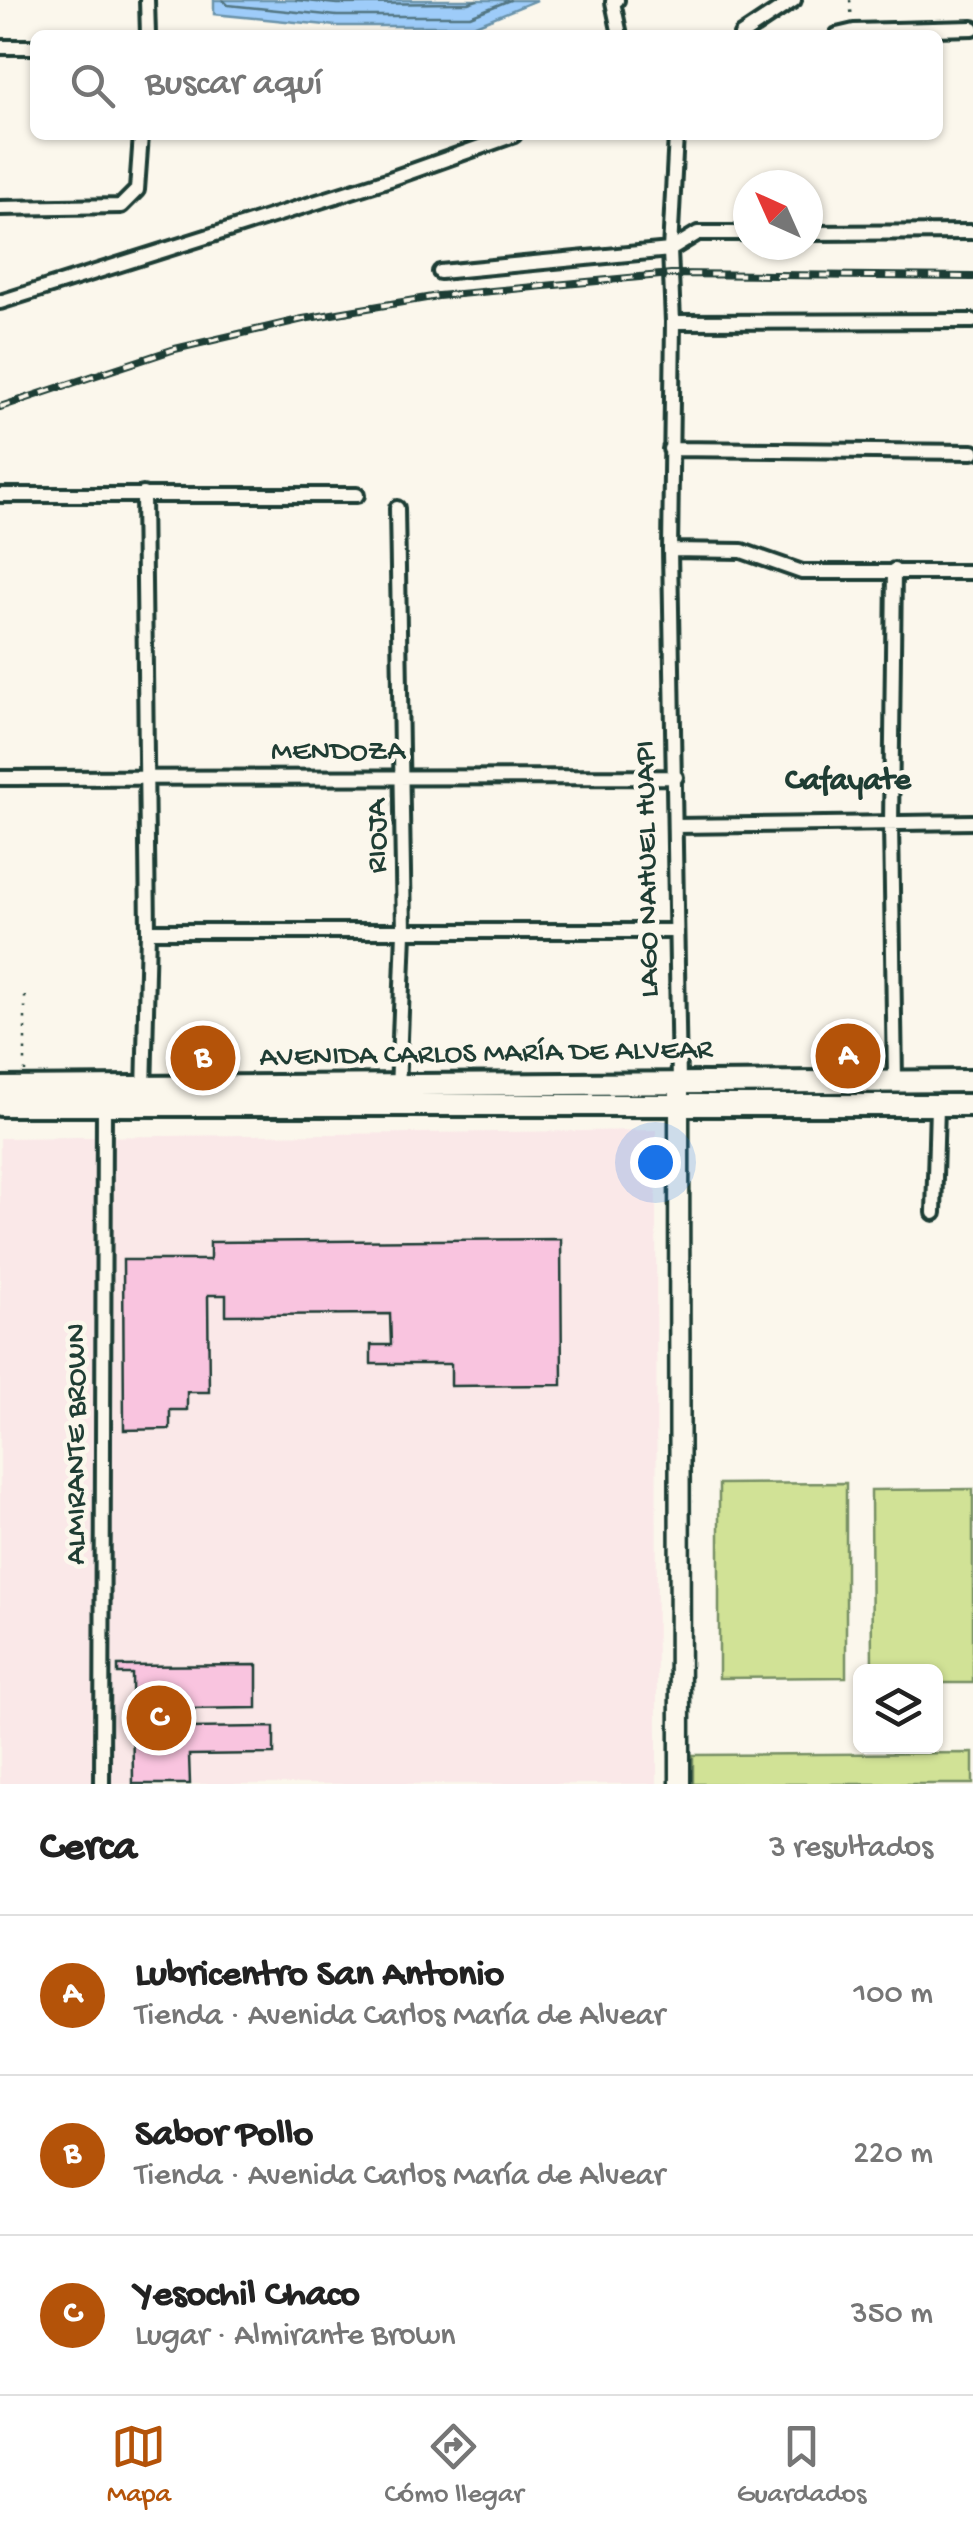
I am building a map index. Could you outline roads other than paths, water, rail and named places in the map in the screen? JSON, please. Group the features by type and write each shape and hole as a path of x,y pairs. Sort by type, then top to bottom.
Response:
{"main road":[{"name":"AVENIDA CARLOS MARÍA DE ALVEAR","path":"679,1095 895,1080 973,1081"},
{"name":"AVENIDA CARLOS MARÍA DE ALVEAR","path":"0,1088 144,1096 679,1095 973,1105"},
{"name":"LAGO NAHUEL HUAPI","path":"679,1095 680,1784"},
{"name":"AVENIDA CARLOS MARÍA DE ALVEAR","path":"0,1105 104,1104 144,1096"}],"street":[{"path":"148,0 148,30"},
{"path":"749,30 794,0"},
{"path":"615,1 619,30"},
{"path":"894,30 973,28"},
{"path":"0,48 30,47"},
{"path":"0,208 121,206 137,190 142,140"},
{"path":"0,302 390,179 500,140"},
{"name":"LAGO NAHUEL HUAPI","path":"679,140 670,250 670,550 679,1095"},
{"path":"823,232 973,232"},
{"path":"440,272 670,250 698,233 733,233"},
{"path":"673,322 973,321"},
{"path":"670,449 973,452"},
{"path":"143,494 148,931 144,1096"},
{"path":"0,496 357,495"},
{"name":"RIOJA","path":"397,508 404,778 398,1095"},
{"path":"670,550 742,551 802,572 973,572"},
{"path":"894,570 895,1080"},
{"name":"MENDOZA","path":"0,778 676,777"},
{"path":"676,826 973,822"},
{"path":"148,931 676,931"},
{"name":"ALMIRANTE BROWN","path":"102,1784 104,1104"},
{"path":"934,1214 937,1106"}],"water":[{"path":"214,0 537,0 473,26 336,26 214,14"}],"railway":[{"path":"0,407 175,349 303,319 438,296 671,274 973,277"}],"place":[{"name":"Lubricentro San Antonio","path":"848,1056"},
{"name":"Sabor Pollo","path":"203,1058"},
{"name":"Yesochil Chaco","path":"159,1718"}],"district":[{"name":"Cafayate","path":"848,782"}]}
